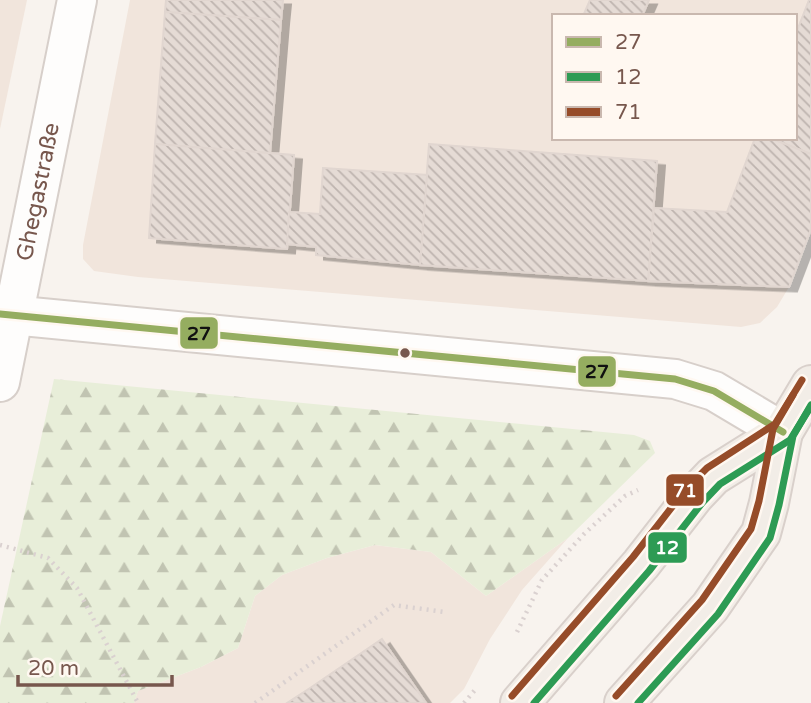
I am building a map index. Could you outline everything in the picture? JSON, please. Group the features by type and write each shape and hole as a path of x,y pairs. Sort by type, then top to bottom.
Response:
{"main road":[{"path":"624,703 710,607 761,533 783,432 811,385"},
{"path":"520,703 641,565 694,496 713,476 783,432"}],"street":[{"name":"Ghegastraße","path":"0,382 6,314 77,0"},
{"path":"6,314 675,379 714,391 783,432"}],"path":[{"path":"515,636 542,580 584,534 625,496 647,485"},
{"path":"0,545 48,558 77,588 138,703"},
{"path":"255,703 394,605 444,612"}],"shaded area":[{"path":"0,0 27,0 0,129"},
{"path":"130,0 811,0 811,229 789,287 777,307 760,323 741,327 138,277 94,271 83,259 83,245"},
{"path":"568,538 522,590 490,639 464,689 450,703 134,703 138,691 201,667 238,648 255,596 282,575 327,558 375,545 431,552 486,596"}],"green space":[{"path":"54,379 634,435 650,441 655,453 568,538 486,596 431,552 375,545 327,558 282,575 255,596 238,648 201,667 138,691 134,703 0,703 0,626"}],"building":[{"path":"166,0 283,0 281,20 165,12"},
{"path":"590,0 649,0 643,14 584,14"},
{"path":"811,0 811,154 775,140 797,140 797,31"},
{"path":"165,12 281,20 270,153 155,144"},
{"path":"754,140 775,140 811,154 811,229 789,287 648,281 654,208 727,212"},
{"path":"155,144 294,155 287,249 149,238"},
{"path":"429,144 657,161 648,281 420,265"},
{"path":"323,168 427,175 420,265 316,255 316,247 287,244 289,212 320,214"},
{"path":"382,639 426,703 287,703 310,688"}],"transit line":[{"name":"27","path":"0,314 675,379 714,391 783,432"},
{"name":"71","path":"512,696 633,557 686,489 707,468 775,424 802,380"},
{"name":"71","path":"616,696 702,600 751,529 773,429 793,395"},
{"name":"12","path":"638,703 718,614 770,538 793,436 811,405"},
{"name":"12","path":"534,703 649,571 702,503 720,484 790,440 811,406"}]}
